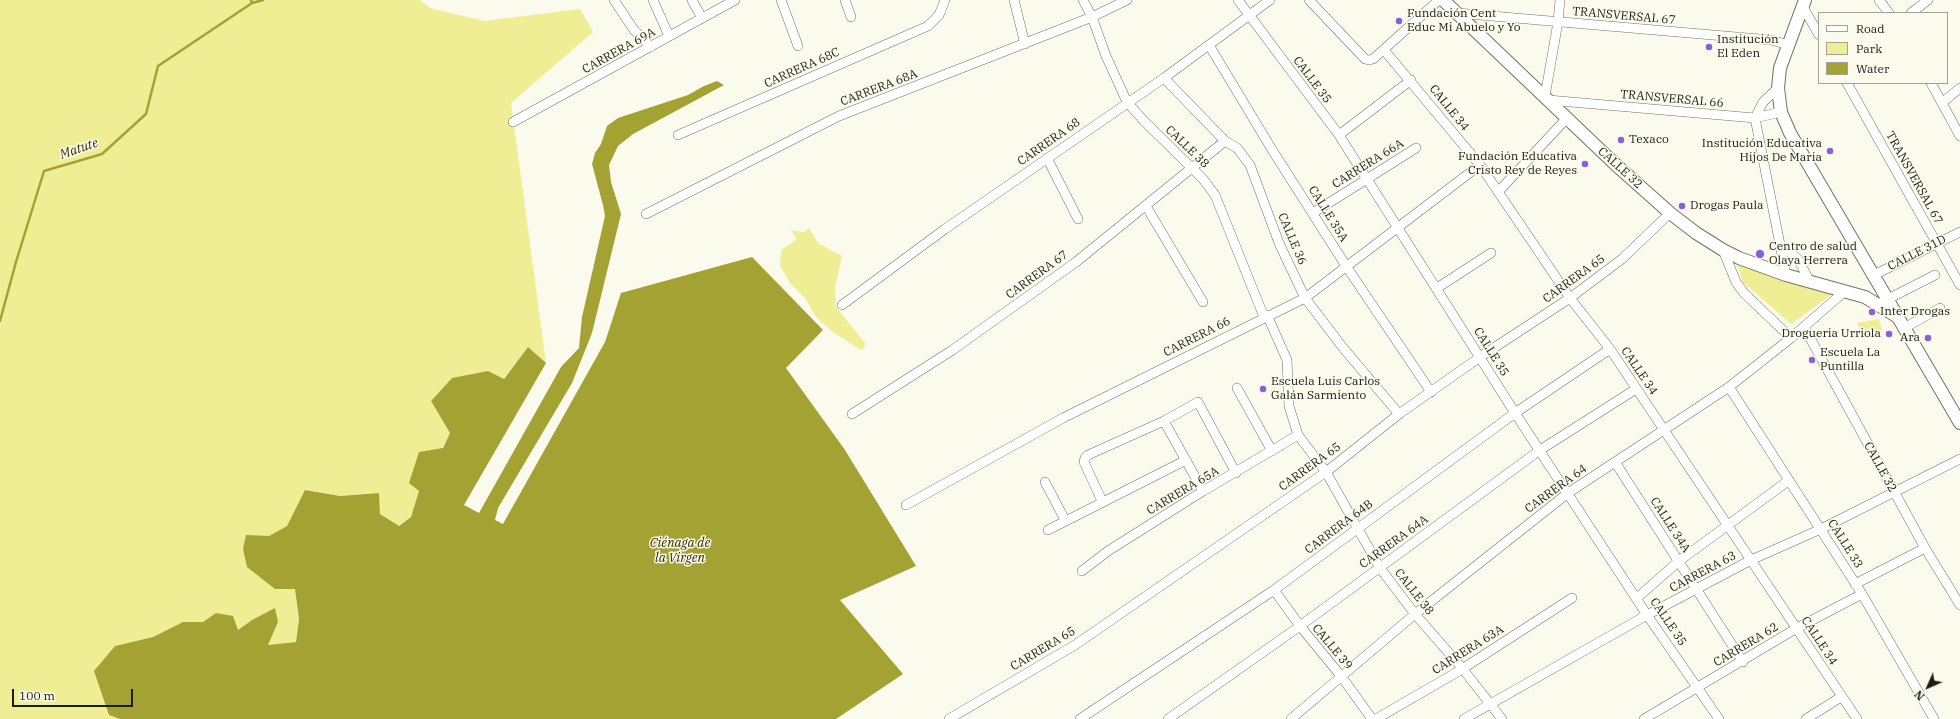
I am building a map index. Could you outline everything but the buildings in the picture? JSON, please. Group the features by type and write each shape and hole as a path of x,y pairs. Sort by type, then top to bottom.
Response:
{"street":[{"path":"614,0 634,30 651,47"},
{"path":"653,0 669,36"},
{"path":"692,0 702,18"},
{"name":"CARRERA 69A","path":"513,122 735,0"},
{"path":"781,0 798,46"},
{"path":"845,0 851,17"},
{"name":"CARRERA 68C","path":"678,135 928,26 935,20 945,0"},
{"path":"1014,0 1025,44"},
{"name":"CALLE 38","path":"1083,0 1092,17 1106,56 1128,102 1144,121 1193,169 1215,195 1266,316 1287,360 1289,406 1298,435 1326,472 1359,527 1380,568 1415,614 1462,668 1502,719"},
{"name":"CARRERA 68A","path":"646,214 839,116 1025,44 1092,17 1127,0"},
{"name":"CALLE 35","path":"1238,0 1339,135 1515,413 1647,615 1719,719"},
{"name":"CARRERA 68","path":"842,305 945,229 1164,78 1270,0"},
{"path":"1309,0 1365,59 1373,59 1439,0"},
{"name":"CALLE 32","path":"1443,0 1567,118 1670,213 1723,250 1786,275 1872,300 1898,317"},
{"path":"1547,98 1560,0"},
{"path":"1879,0 1888,12"},
{"path":"1912,12 1928,0"},
{"path":"1804,4 1818,33"},
{"name":"CALLE 31D","path":"1804,4 1780,68 1778,92 1781,112 1790,133 1960,424"},
{"name":"TRANSVERSAL 67","path":"1457,13 1771,40 1789,45"},
{"name":"CALLE 35A","path":"1210,45 1271,148 1346,266 1431,392"},
{"name":"CALLE 34","path":"1384,50 1411,80 1480,165 1570,298 1610,349 1857,719"},
{"name":"CALLE 36","path":"1164,78 1225,141 1237,148 1250,165 1279,244 1306,298 1344,349 1399,414"},
{"path":"1339,135 1411,80"},
{"name":"TRANSVERSAL 67","path":"1848,84 1960,285"},
{"path":"1932,84 1960,136"},
{"path":"1942,102 1960,88"},
{"path":"1778,92 1763,102 1755,118 1786,275"},
{"name":"TRANSVERSAL 66","path":"1547,98 1755,118 1781,112"},
{"path":"1498,192 1567,118"},
{"name":"CARRERA 67","path":"852,414 951,351 1076,262 1193,169 1225,141"},
{"name":"CARRERA 66A","path":"1313,213 1416,148"},
{"path":"1046,158 1078,219"},
{"name":"CARRERA 66","path":"906,504 1062,418 1266,316 1306,298 1398,226 1480,165"},
{"path":"1146,206 1202,302"},
{"name":"CARRERA 65","path":"949,719 1075,645 1326,472 1399,414 1480,357 1570,298 1622,259 1670,213"},
{"name":"CALLE 31D","path":"1874,275 1960,232"},
{"path":"1779,242 1798,259 1810,282"},
{"path":"1723,250 1736,282 1744,292 1791,338"},
{"path":"1437,288 1491,254"},
{"path":"1888,299 1935,275"},
{"name":"CARRERA 64","path":"1292,719 1415,614 1568,493 1729,387 1791,338 1845,292"},
{"path":"1904,328 1940,308"},
{"name":"CALLE 32","path":"1804,327 1925,548 1959,602"},
{"name":"CARRERA 64B","path":"1080,719 1274,590 1515,413 1610,349"},
{"name":"CALLE 33","path":"1729,387 1862,594 1934,719"},
{"path":"1237,388 1272,451"},
{"name":"CARRERA 64A","path":"1168,719 1300,626 1540,450 1636,389"},
{"path":"1102,501 1084,462 1085,458 1088,455 1164,421 1198,402 1236,473"},
{"path":"1164,421 1203,491"},
{"name":"CARRERA 65A","path":"1082,571 1108,551 1203,491 1236,473 1298,435"},
{"name":"CARRERA 63","path":"1464,719 1647,615 1751,560 1821,529 1960,459"},
{"path":"1048,530 1102,501 1186,460"},
{"name":"CALLE 34A","path":"1615,462 1743,662"},
{"path":"1637,598 1679,561 1788,481"},
{"path":"1045,482 1065,520"},
{"path":"1855,584 1925,548"},
{"name":"CALLE 39","path":"1274,590 1300,626 1341,676 1372,719"},
{"name":"CARRERA 62","path":"1644,719 1743,662 1797,628 1862,594"},
{"name":"CARRERA 63A","path":"1376,719 1462,668 1572,598"},
{"path":"1806,719 1841,697"}],"green space":[{"path":"0,0 420,0 430,8 484,21 580,9 593,32 511,103 546,363 528,347 503,379 452,378 431,401 450,433 420,491 411,517 398,526 380,514 379,493 340,496 305,490 287,526 269,536 295,589 299,619 296,642 268,645 278,622 252,620 238,630 216,613 203,622 183,622 153,637 115,646 109,715 120,719 0,719"},
{"path":"809,228 818,243 842,256 835,287 836,307 865,343 864,348 861,350 833,332 816,317 805,298 790,283 780,266 781,250 797,239 791,230 804,232"},
{"path":"1736,262 1834,293 1791,324 1743,282"},
{"path":"1879,319 1882,330 1864,338 1857,323"}],"water":[{"name":"Ciénaga de la Virgen","path":"717,81 724,85 633,134 618,146 609,165 611,182 621,214 592,333 572,383 498,508 495,520 503,524 605,342 621,293 752,257 823,330 786,368 845,450 916,566 840,600 903,674 836,719 120,719 109,715 94,671 115,646 153,637 183,622 203,622 216,613 233,616 238,630 252,620 275,608 278,622 268,645 296,642 299,619 295,589 275,589 247,567 243,549 246,535 269,536 287,526 305,490 340,496 379,493 380,514 399,526 411,517 419,491 409,483 419,452 443,448 450,433 431,401 452,378 488,371 504,379 528,347 546,363 464,505 479,513 561,367 579,348 582,317 605,216 592,164 595,153 601,144 607,126 618,118 688,95"}],"waterway":[{"name":"Matute","path":"0,321 16,262 44,171 102,154 146,114 158,66 252,3 251,0"},
{"path":"252,3 263,0"}],"place":[{"name":"Fundación Cent Educ Mi Abuelo y Yo","path":"1399,21"},
{"name":"Institución El Eden","path":"1709,47"},
{"name":"Texaco","path":"1621,140"},
{"name":"Institución Educativa Hijos De Maria","path":"1830,151"},
{"name":"Fundación Educativa Cristo Rey de Reyes","path":"1585,164"},
{"name":"Drogas Paula","path":"1682,206"},
{"name":"Centro de salud Olaya Herrera","path":"1760,254"},
{"name":"Inter Drogas","path":"1872,312"},
{"name":"Drogueria Urriola","path":"1889,334"},
{"name":"Ara","path":"1928,338"},
{"name":"Escuela La Puntilla","path":"1812,360"},
{"name":"Escuela Luis Carlos Galán Sarmiento","path":"1263,389"}]}
